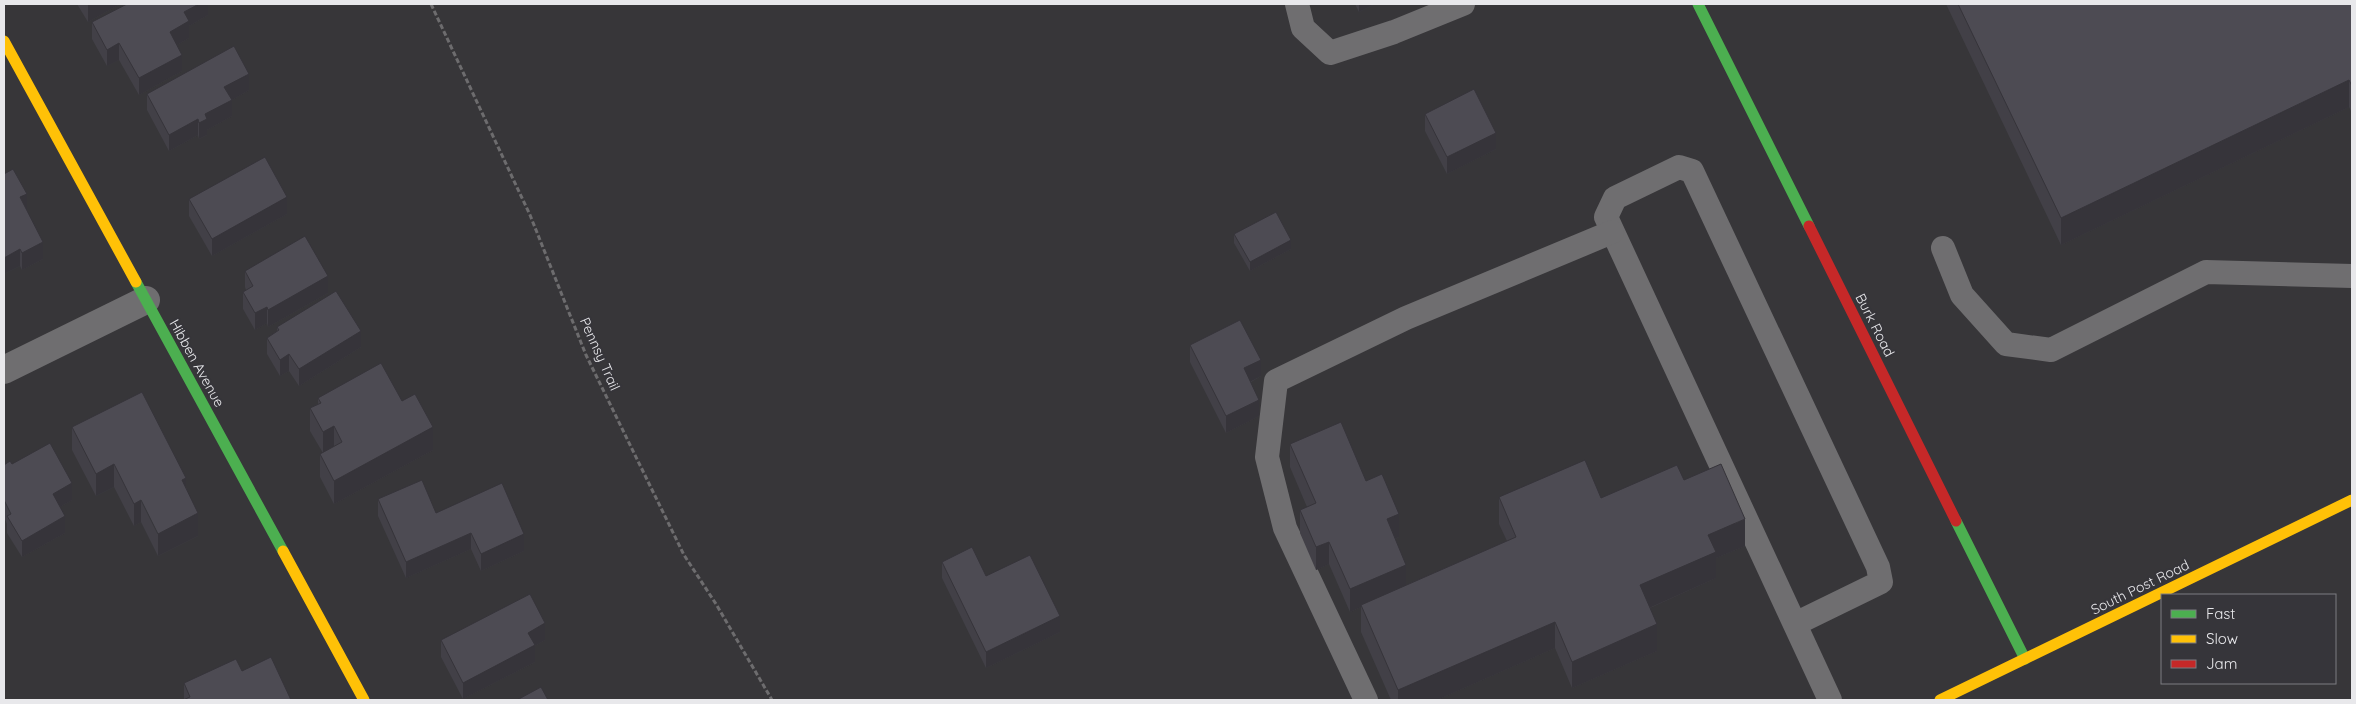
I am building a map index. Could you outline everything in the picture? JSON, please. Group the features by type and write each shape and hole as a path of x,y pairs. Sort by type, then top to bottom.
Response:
{"street":[{"name":"Burk Road","path":"1698,4 2025,659"},
{"name":"Hibben Avenue","path":"4,41 364,700"},
{"path":"4,370 146,300"},
{"name":"South Post Road","path":"1940,700 2352,500"}],"lane":[{"path":"1297,4 1303,28 1330,53 1394,32 1463,4"},
{"path":"1795,624 1881,582 1878,567 1692,171 1679,167 1615,198 1606,217 1830,700"},
{"path":"1366,700 1285,528 1267,457 1276,381 1406,318 1612,232"},
{"path":"1943,248 1962,295 2006,344 2051,350 2206,272 2352,276"}],"path":[{"name":"Pennsy Trail","path":"431,4 530,215 586,355 680,546 772,700"}],"building":[{"path":"127,4 199,4 184,12 189,21 170,32 182,55 139,78 119,43 107,50 92,22"},
{"path":"1958,4 2352,4 2352,86 2349,80 2061,218"},
{"path":"234,46 249,74 224,87 232,100 205,114 207,119 199,123 198,119 169,135 147,94"},
{"path":"1474,89 1496,133 1447,157 1425,114"},
{"path":"265,157 287,197 212,239 189,199"},
{"path":"13,169 27,194 20,197 43,242 22,253 20,249 4,258 4,174"},
{"path":"1276,212 1291,240 1250,262 1234,234"},
{"path":"305,236 328,276 268,310 267,307 255,313 243,292 253,286 245,271"},
{"path":"336,291 361,331 299,369 289,354 280,360 267,338 279,330 277,327"},
{"path":"1240,320 1261,360 1244,368 1259,400 1226,416 1190,345"},
{"path":"381,363 402,401 415,394 433,427 334,481 320,454 342,442 334,426 323,432 310,408 321,403 318,398"},
{"path":"142,392 186,478 182,480 198,513 158,534 141,500 134,504 114,464 96,474 72,427"},
{"path":"1341,422 1366,481 1382,474 1399,514 1387,519 1406,565 1350,589 1329,542 1316,547 1300,510 1316,503 1290,444"},
{"path":"50,443 72,483 53,494 65,516 22,541 7,516 11,514 4,500 4,465 10,461 12,464"},
{"path":"1585,460 1601,498 1677,465 1684,480 1721,464 1745,519 1708,535 1716,552 1640,585 1657,624 1572,662 1555,622 1398,690 1361,605 1516,537 1499,497"},
{"path":"422,480 436,513 502,483 524,534 481,554 471,533 406,562 378,499"},
{"path":"972,547 986,576 1030,555 1060,616 986,652 942,562"},
{"path":"530,594 545,623 528,633 535,645 463,683 441,640"},
{"path":"271,657 291,700 183,700 190,697 184,683 236,659 242,671"},
{"path":"541,687 548,700 517,700"}],"traffic: fast":[{"path":"1698,4 1809,226"},
{"path":"136,282 283,551"},
{"path":"1956,521 2025,659"}],"traffic: slow":[{"path":"4,41 136,282"},
{"path":"1940,700 2352,500"},
{"path":"283,551 364,700"}],"traffic: jam":[{"path":"1809,226 1956,521"}]}
